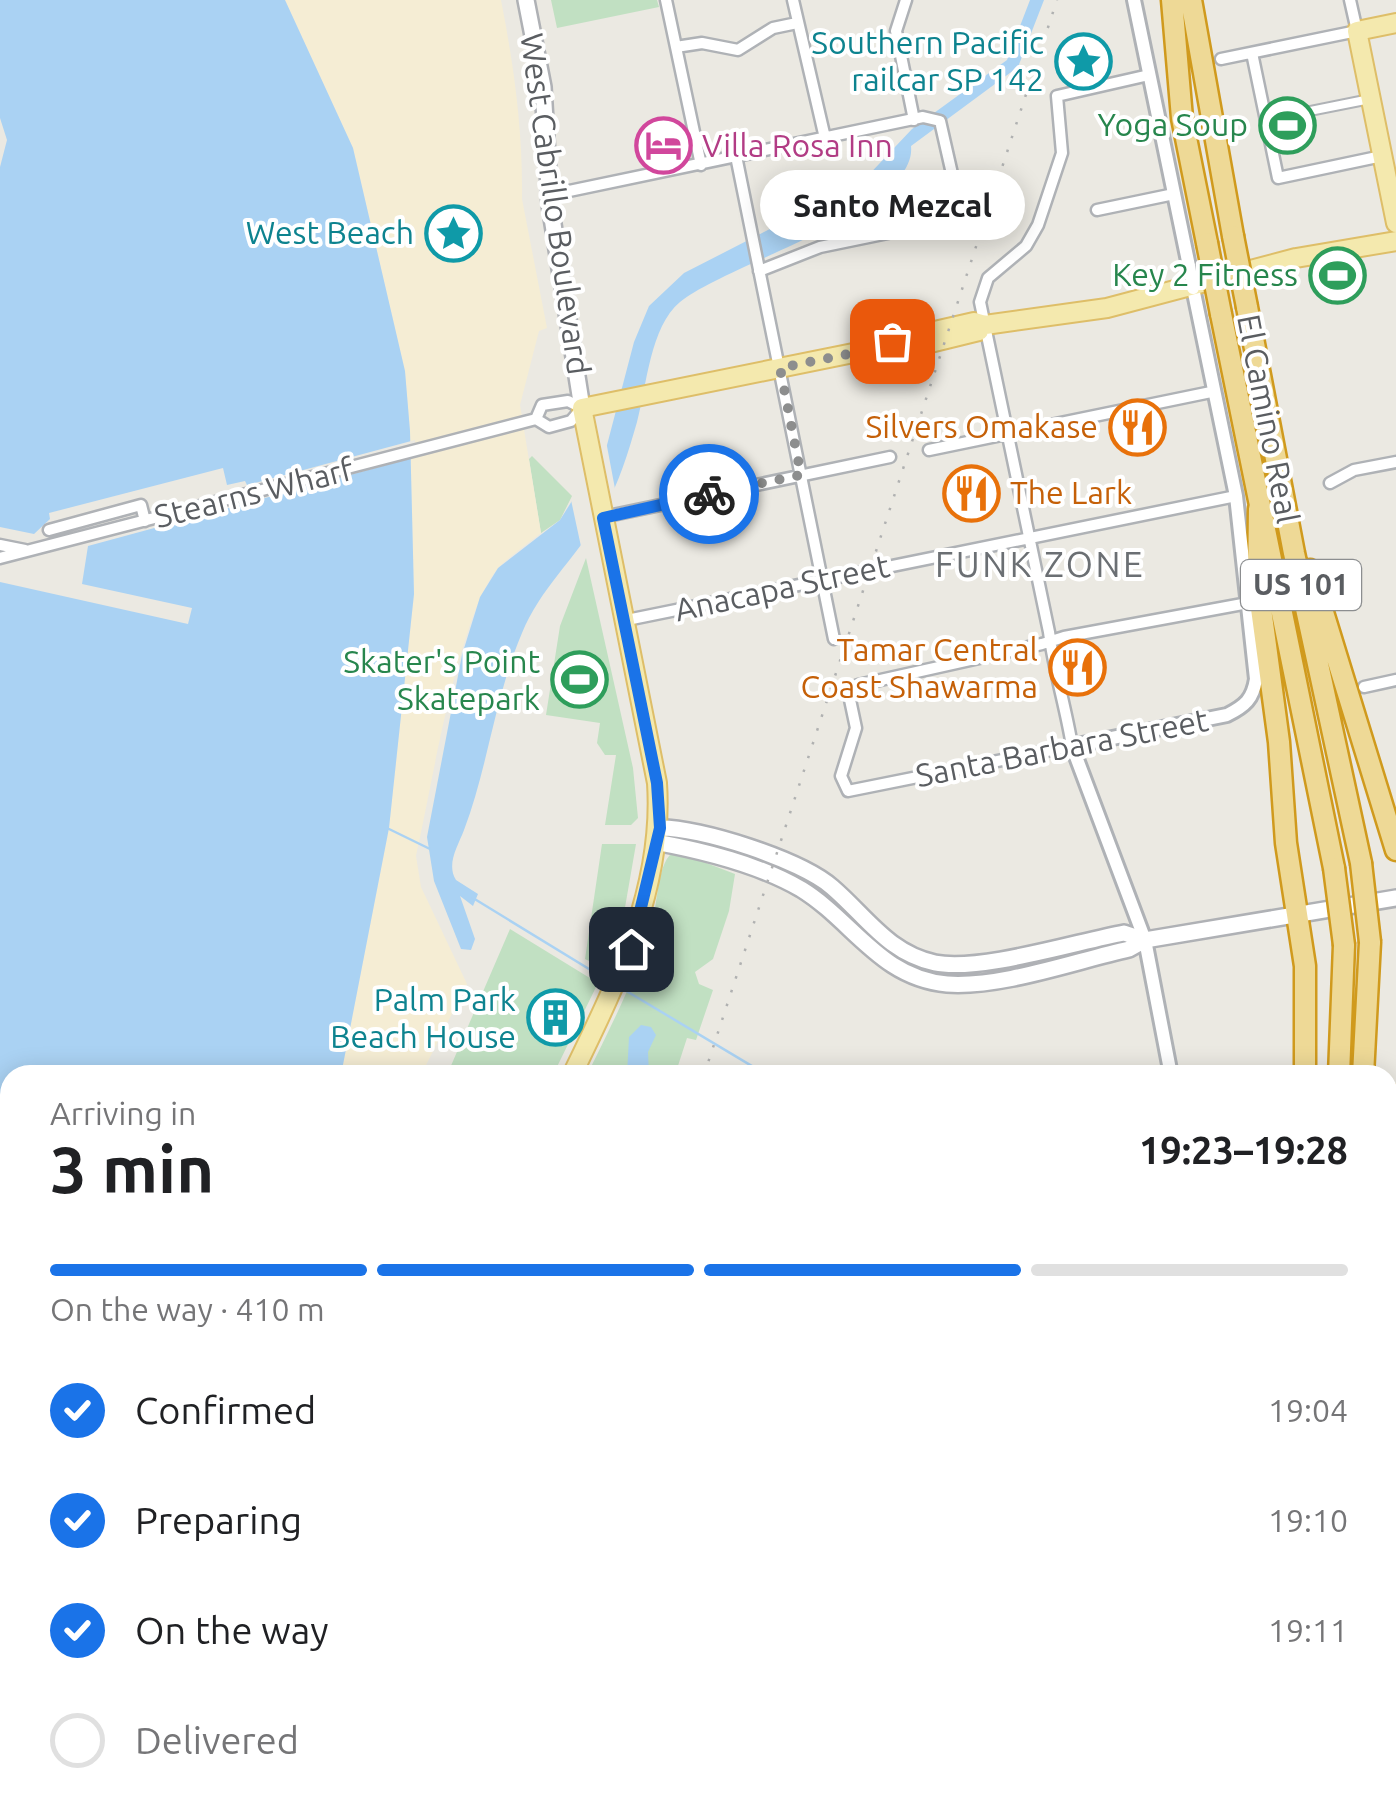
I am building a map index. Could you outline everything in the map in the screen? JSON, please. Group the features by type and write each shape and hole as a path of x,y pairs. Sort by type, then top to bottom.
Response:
{"highway":[{"name":"El Camino Real","path":"1172,0 1182,118 1334,868 1344,946 1339,1065"},
{"name":"El Camino Real","path":"1192,0 1274,452 1361,862 1370,942 1364,1065"},
{"path":"1274,452 1396,850"},
{"path":"1259,509 1258,586 1305,966 1305,1065"}],"main road":[{"name":"West Cabrillo Boulevard","path":"526,0 542,87 550,195 582,408"},
{"path":"1396,23 1356,31 1396,223"},
{"path":"577,1065 620,977 644,906 657,835 657,783 582,408 883,347 950,326 974,322 985,326 1108,308 1296,258 1396,241"},
{"path":"657,835 678,828 812,873 892,945 936,963 968,964 1124,932 1145,940 1396,898"}],"street":[{"path":"666,0 701,165"},
{"path":"793,0 824,138"},
{"path":"906,0 896,31 918,118"},
{"path":"1050,640 1248,603 1236,496 1211,392 1134,0"},
{"path":"1221,59 1356,31 1350,0"},
{"path":"676,48 702,43 738,50 752,45 773,28 797,23"},
{"path":"1252,53 1278,178 1382,156"},
{"path":"1149,75 1056,96 1062,153 1032,237 982,289 985,326 1072,746 1145,940 1168,1065"},
{"path":"1265,120 1370,98"},
{"path":"550,195 918,118 942,124 959,215 950,221 820,248 759,266"},
{"path":"736,156 834,638"},
{"path":"1097,210 1174,194"},
{"path":"929,450 1211,392"},
{"name":"Stearns Wharf","path":"0,558 536,419 546,404 568,401 582,408 571,422 549,428 536,419"},
{"path":"603,516 890,458"},
{"path":"1330,483 1354,470 1396,462"},
{"name":"Anacapa Street","path":"622,621 1236,496"},
{"path":"49,530 140,505 144,521"},
{"name":"Stearns Wharf","path":"0,544 26,550"},
{"name":"Santa Barbara Street","path":"1050,640 864,682 851,692 856,728 841,776 848,791 1227,715 1244,706 1254,693 1248,603"},
{"path":"1364,687 1396,680"}],"green space":[{"path":"551,0 657,0 659,7 557,28"},
{"path":"532,456 572,496 560,520 541,533 529,459"},
{"path":"586,558 633,768 638,818 631,825 605,825 616,755 605,755 597,743 600,723 546,715 560,626"},
{"path":"602,844 636,844 623,919 605,969 585,959"},
{"path":"675,851 735,874 729,911 713,959 695,972 699,984 713,990 696,1040 687,1038 678,1065 592,1065 639,962 652,923 661,873"},
{"path":"510,929 598,983 558,1065 451,1065"}],"sand":[{"path":"285,0 501,0 517,99 522,199 547,328 539,331 520,405 541,533 499,567 485,589 471,622 448,704 416,856 421,887 467,984 426,1065 343,1065 389,828 414,594 405,371 353,148"}],"water":[{"path":"0,0 285,0 353,148 405,371 414,594 389,828 343,1065 0,1065 0,167 7,140 0,118"},
{"path":"1030,0 1044,0 1018,67 911,146 905,170 884,192 815,234 703,287 680,302 662,326 633,435 611,497 589,535 538,602 513,657 453,861 456,880 478,894 473,906 460,896 475,939 471,950 461,949 434,881 427,837 462,655 480,597 498,568 560,520 607,445 634,342 649,306 684,273 862,182 912,129 1007,60"},
{"path":"641,1025 651,1027 656,1035 648,1052 649,1065 628,1065 629,1037"}],"pier":[{"path":"415,440 416,457 88,546 82,584 192,608 188,624 0,582 0,527 34,534 50,519 49,513 223,468 227,485 245,481 247,485"},
{"path":"606,441 616,494 582,551 571,500"}],"waterway":[{"path":"389,829 430,849"},
{"path":"473,898 607,980"},
{"path":"623,989 750,1065"}],"railway":[{"path":"707,1065 1057,0"}],"way so far":[{"path":"709,494 801,475 780,368 883,347 892,341"}],"place":[{"name":"Southern Pacific railcar SP 142","path":"1083,61"},
{"name":"Yoga Soup","path":"1287,125"},
{"name":"Villa Rosa Inn","path":"663,146"},
{"name":"West Beach","path":"453,233"},
{"name":"Key 2 Fitness","path":"1337,275"},
{"name":"Santo Mezcal","path":"892,341"},
{"name":"Silvers Omakase","path":"1137,427"},
{"name":"The Lark","path":"971,493"},
{"name":"Tamar Central Coast Shawarma","path":"1077,668"},
{"name":"Skater's Point Skatepark","path":"579,680"},
{"name":"Palm Park Beach House","path":"555,1018"}],"district":[{"name":"FUNK ZONE","path":"1040,565"}],"route":[{"path":"631,949 648,890 660,820 657,783 603,518 709,494"}]}
